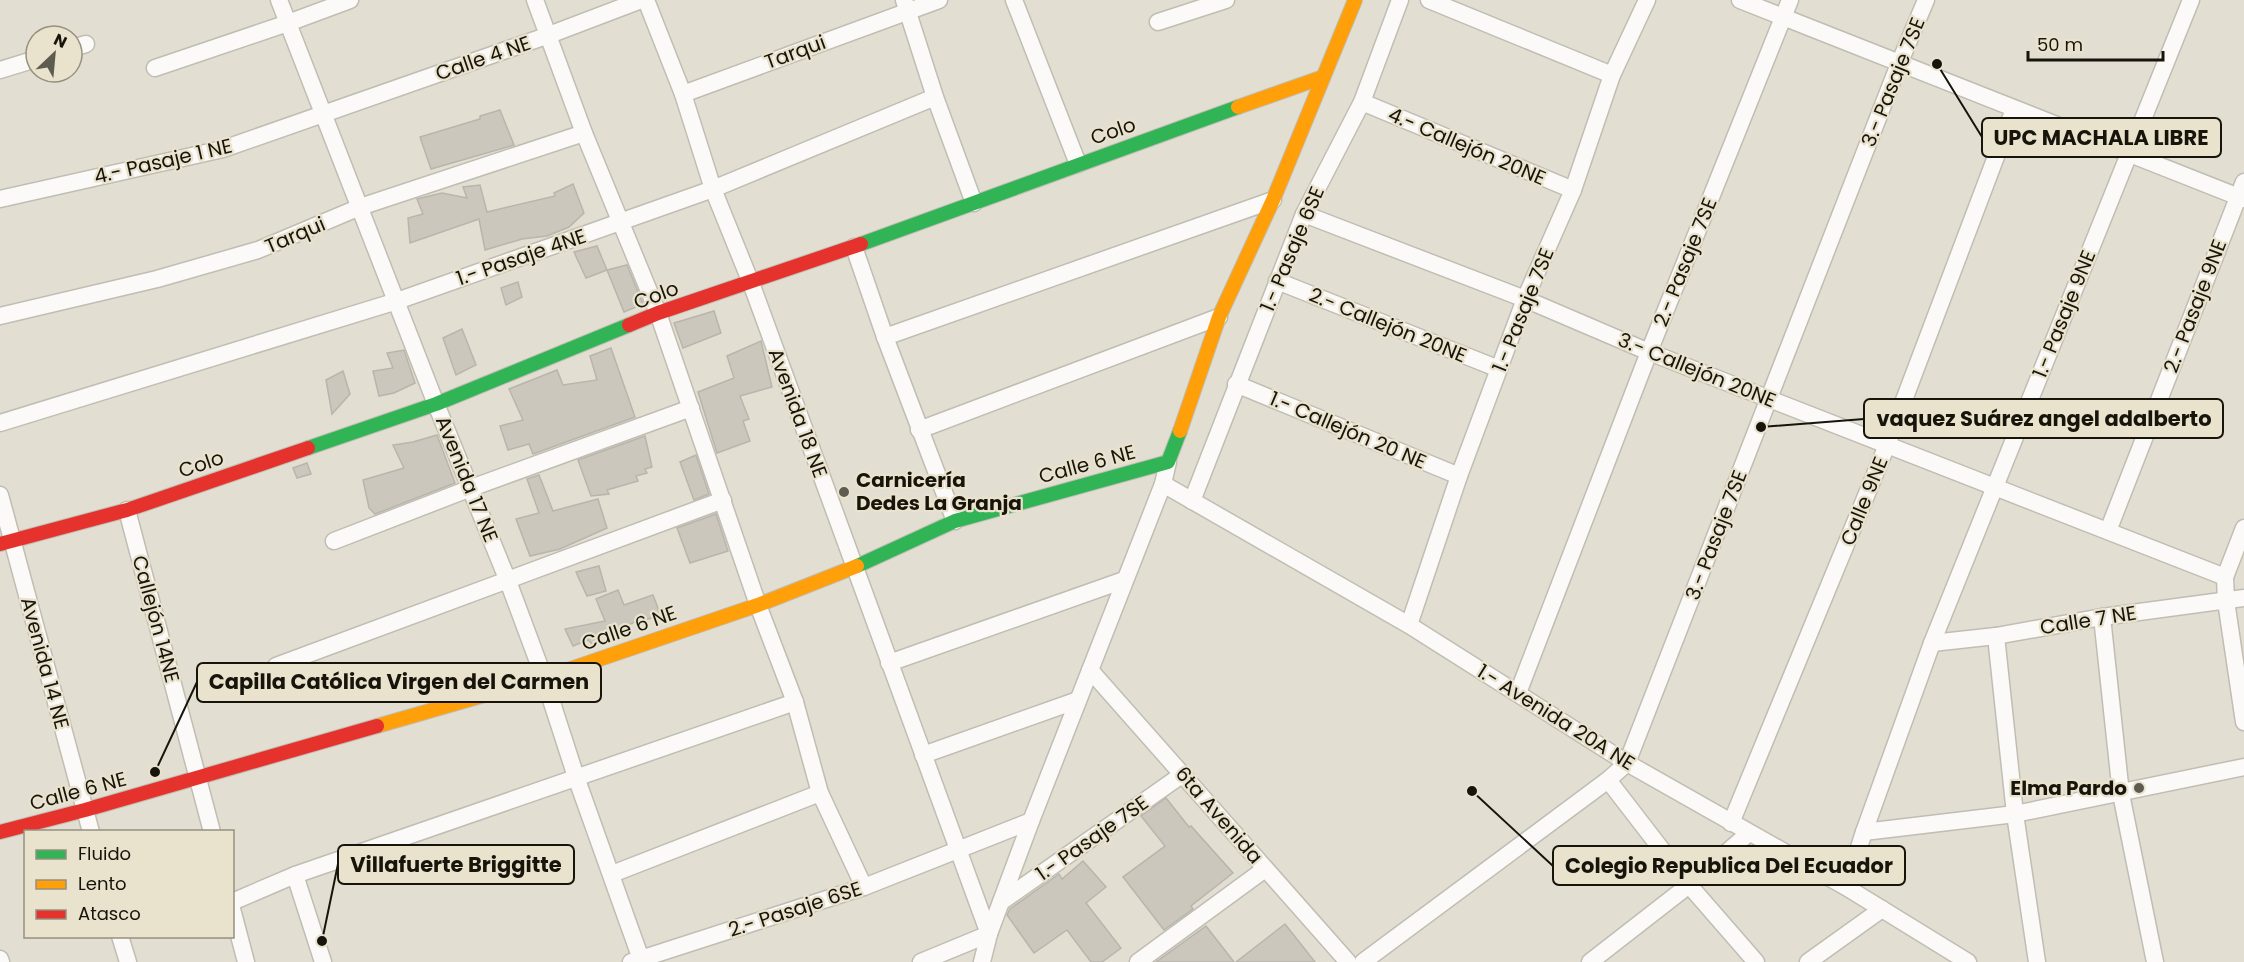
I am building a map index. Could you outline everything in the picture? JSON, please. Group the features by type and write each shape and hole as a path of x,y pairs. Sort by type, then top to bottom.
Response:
{"street":[{"name":"Avenida 17 NE","path":"279,0 436,404 508,581 612,874 637,961"},
{"path":"155,68 350,0"},
{"path":"535,0 584,133 658,313 758,605 795,702 820,794 864,887"},
{"name":"Calle 4 NE","path":"324,114 644,0"},
{"name":"Avenida 18 NE","path":"644,0 683,94 712,189 751,283 989,934"},
{"name":"Tarqui","path":"683,94 906,5 939,0"},
{"path":"1014,0 1078,164"},
{"path":"1158,22 1226,0"},
{"path":"982,962 989,934 1031,821 1163,484 1168,462 1219,317 1273,200 1355,0"},
{"name":"1.- Pasaje 6SE","path":"1192,501 1304,214 1362,102 1400,0"},
{"path":"1429,0 1612,75"},
{"name":"1.- Pasaje 7SE","path":"1409,625 1459,476 1525,299 1573,190 1612,75 1647,0"},
{"path":"1740,0 2128,153 2242,193"},
{"name":"2.- Pasaje 7SE","path":"1518,693 1649,351 1790,0"},
{"name":"3.- Pasaje 7SE","path":"1364,962 1608,780 1627,763 1768,398 1926,0"},
{"name":"1.- Pasaje 9NE","path":"1846,887 1932,643 2191,0"},
{"path":"906,5 935,98 974,202"},
{"path":"0,70 24,63"},
{"name":"Colo","path":"6,542 127,510 436,404 658,313 854,247 1323,77"},
{"name":"1.- Pasaje 4NE","path":"0,423 397,301 712,189 935,98"},
{"name":"4.- Callejón 20NE","path":"1362,102 1573,190"},
{"name":"Calle 9NE","path":"1731,823 1887,445 2014,109"},
{"name":"4.- Pasaje 1 NE","path":"0,199 224,149 324,114"},
{"name":"Tarqui","path":"0,316 157,279 258,250 360,207 584,133"},
{"name":"2.- Pasaje 9NE","path":"2108,531 2242,193"},
{"path":"885,337 1273,200"},
{"name":"3.- Callejón 20NE","path":"1304,214 1525,299 1649,351 2225,577"},
{"path":"854,247 919,430 955,521"},
{"name":"2.- Callejón 20NE","path":"1277,280 1499,369"},
{"path":"919,430 1219,317"},
{"name":"1.- Callejón 20 NE","path":"1236,384 1459,476"},
{"path":"334,541 471,488 691,408"},
{"name":"Calle 6 NE","path":"0,832 85,810 544,678 758,605 854,567 955,521 1168,462"},
{"name":"1.- Avenida 20A NE","path":"1163,484 1409,625 1627,763 1846,887 1968,962"},
{"name":"Avenida 14 NE","path":"0,495 6,542 91,830"},
{"path":"276,666 723,500"},
{"name":"Callejón 14NE","path":"127,510 212,830"},
{"path":"2244,528 2225,577 2226,601 2244,722"},
{"path":"889,663 1124,580"},
{"name":"Calle 7 NE","path":"1932,643 1996,636 2102,617 2244,598"},
{"path":"2102,617 2121,794 2155,962"},
{"path":"1996,636 2015,814 2037,962"},
{"name":"6ta Avenida","path":"1090,670 1348,962"},
{"path":"922,755 1078,700"},
{"path":"234,901 295,875 795,702"},
{"path":"1864,832 2015,814 2244,767"},
{"name":"1.- Pasaje 7SE","path":"1001,902 1183,774"},
{"path":"1608,780 1689,885 1756,962"},
{"path":"612,874 820,794"},
{"name":"2.- Pasaje 6SE","path":"637,961 864,887 1031,821"},
{"path":"1590,962 1689,885 1749,833"},
{"path":"1138,962 1266,868"},
{"path":"295,875 323,962"},
{"path":"1808,962 1882,909"},
{"path":"234,917 246,962"},
{"path":"921,962 989,934"},
{"path":"121,938 128,962"}],"building":[{"path":"500,110 514,145 431,169 420,137 480,119 480,116"},
{"path":"573,184 584,213 569,227 547,236 522,239 485,250 479,219 410,243 408,218 423,214 417,199 442,193 467,198 463,187 480,185 487,212 555,196 554,193"},
{"path":"597,246 607,270 586,278 574,252"},
{"path":"627,265 643,304 624,312 607,270"},
{"path":"518,282 522,297 506,305 501,288"},
{"path":"714,311 721,333 683,348 674,323"},
{"path":"462,329 476,365 456,375 443,338"},
{"path":"761,341 772,387 740,396 749,419 743,421 750,441 717,453 698,392 734,378 727,356"},
{"path":"611,348 635,417 533,454 529,444 508,450 500,426 523,420 509,389 557,370 563,385 597,380 590,356"},
{"path":"404,350 415,383 394,393 379,396 373,371 393,368 387,353"},
{"path":"343,371 350,394 332,414 326,380"},
{"path":"437,435 455,483 375,514 369,508 363,480 404,468 393,445"},
{"path":"645,436 652,467 645,469 647,473 636,476 638,481 607,490 609,494 591,496 578,460"},
{"path":"696,455 709,494 694,500 680,462"},
{"path":"307,463 311,474 297,478 293,468"},
{"path":"539,475 553,511 598,499 607,528 560,549 530,556 516,519 539,513 527,479"},
{"path":"716,514 728,551 690,563 677,528"},
{"path":"599,566 606,591 587,596 576,572"},
{"path":"618,590 624,605 653,595 661,616 635,622 600,637 602,643 594,646 588,640 573,646 565,629 605,621 596,599"},
{"path":"1166,798 1189,827 1191,826 1233,873 1191,906 1193,909 1164,930 1123,877 1165,846 1141,816"},
{"path":"1083,861 1106,887 1086,903 1121,948 1102,962 1091,962 1067,930 1034,953 1007,915 1010,909 1059,874 1062,879"},
{"path":"1285,924 1315,962 1236,962"},
{"path":"1206,926 1234,962 1156,962"}],"traffic: fast":[{"path":"861,244 1238,107"},
{"path":"308,448 436,404 629,325"},
{"path":"857,566 955,521 1168,462 1180,431"}],"traffic: slow":[{"path":"1180,431 1219,317 1273,200 1355,0"},
{"path":"1238,107 1323,77"},
{"path":"377,726 544,678 758,605 857,566"}],"traffic: jam":[{"path":"629,325 861,244"},
{"path":"0,544 127,510 308,448"},
{"path":"0,832 85,810 377,726"}],"place":[{"name":"UPC MACHALA LIBRE","path":"1937,64"},
{"name":"vaquez Suárez angel adalberto","path":"1761,427"},
{"name":"Carnicería Dedes La Granja","path":"844,492"},
{"name":"Capilla Católica Virgen del Carmen","path":"155,772"},
{"name":"Elma Pardo","path":"2139,788"},
{"name":"Colegio Republica Del Ecuador","path":"1472,791"},
{"name":"Villafuerte Briggitte","path":"322,941"}]}
